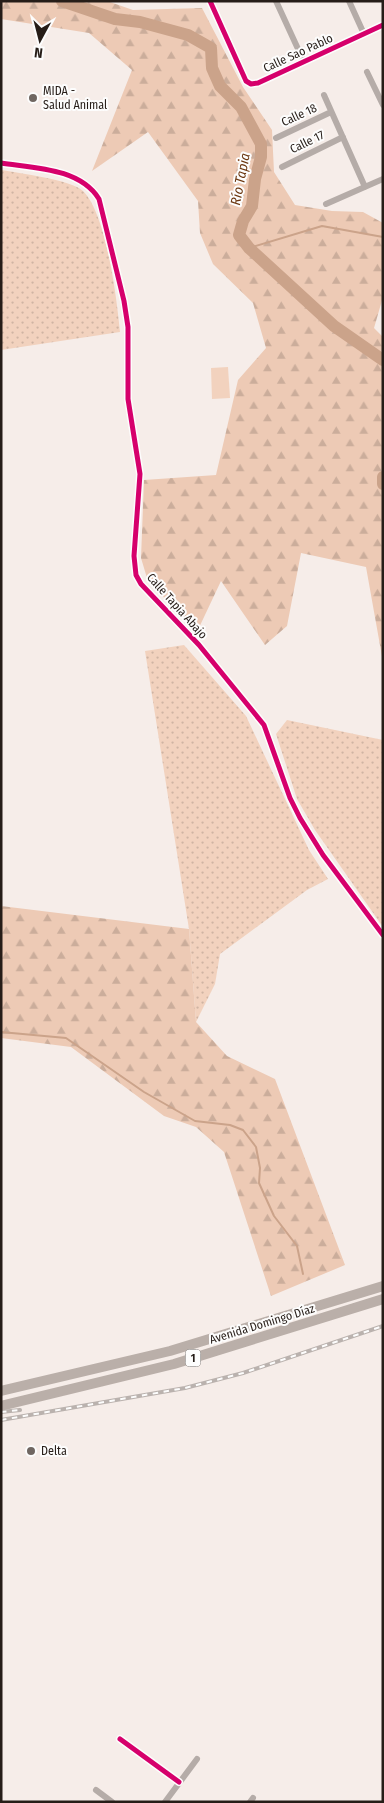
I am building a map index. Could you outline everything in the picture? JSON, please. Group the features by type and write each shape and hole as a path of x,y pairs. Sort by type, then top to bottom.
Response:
{"main road":[{"name":"Avenida Domingo Díaz","path":"1,1391 170,1351 383,1286"},
{"name":"Avenida Domingo Díaz","path":"1,1406 174,1364 383,1299"}],"street":[{"name":"Calle Sao Pablo","path":"210,1 246,81 251,84 258,83 383,25"},
{"path":"276,1 304,62"},
{"path":"349,1 364,34"},
{"path":"367,72 383,105"},
{"path":"324,95 365,187"},
{"name":"Calle 18","path":"276,138 331,112"},
{"name":"Calle 17","path":"282,167 343,137"},
{"name":"Calle Tapia Abajo","path":"1,162 67,175 83,181 99,199 104,210 128,326 128,399 140,474 140,493 133,544 136,575 141,584 199,645 264,725 290,798 300,818 323,855 383,935"},
{"path":"326,204 383,180"},
{"path":"120,1739 179,1782"},
{"path":"165,1802 197,1759"},
{"path":"96,1790 112,1802"}],"shaded area":[{"path":"1,170 57,180 83,191 91,202 104,237 113,279 120,332 1,350"},
{"path":"228,367 230,398 212,399 211,368"},
{"path":"184,645 246,716 309,850 328,879 307,890 220,954 215,984 196,1022 189,929 145,651"},
{"path":"287,720 383,740 383,927 315,830 297,799 276,734"}],"green space":[{"path":"1,1 107,1 133,10 202,8 243,87 272,130 274,172 295,205 332,211 363,212 383,223 383,297 374,328 383,337 383,662 366,567 301,553 287,626 265,645 221,581 196,634 147,578 141,558 144,480 216,475 238,380 266,348 253,303 213,264 200,233 198,201 148,132 92,171 132,70 89,33 1,19"},
{"path":"1,906 189,929 196,1022 227,1056 275,1079 345,1265 271,1296 224,1152 196,1127 164,1116 71,1047 1,1038"}],"waterway":[{"name":"Río Tapia","path":"62,1 115,19 140,22 188,35 211,48 212,68 220,86 241,107 261,144 261,157 255,179 252,206 243,221 239,235 249,248 334,326 383,360"},
{"path":"249,248 322,226 383,237"},
{"name":"Río Tapia","path":"383,477 383,484"},
{"path":"1,1032 66,1038 144,1092 195,1121 230,1125 243,1130 256,1147 260,1168 259,1183 274,1216 297,1246 303,1274"}],"railway":[{"path":"1,1420 185,1388 243,1373 383,1326"},
{"path":"1,1412 20,1410"}],"cycle path":[{"path":"210,1 246,81 251,84 258,83 383,25"},
{"path":"1,163 42,168 68,175 91,189 99,199 124,301 128,327 128,399 140,474 134,556 136,575 141,584 199,645 264,725 290,798 300,818 323,855 383,935"},
{"path":"120,1739 179,1782"}],"place":[{"name":"MIDA - Salud Animal","path":"33,98"},
{"name":"Delta","path":"31,1451"}]}
